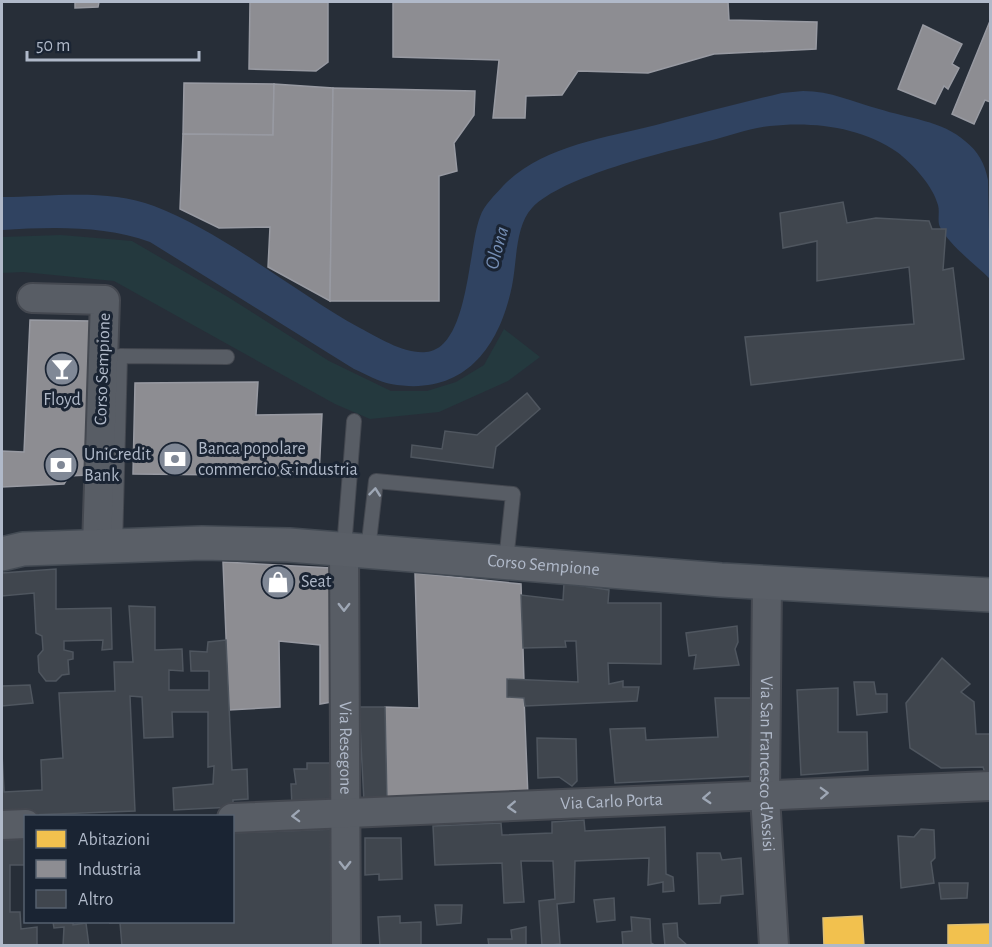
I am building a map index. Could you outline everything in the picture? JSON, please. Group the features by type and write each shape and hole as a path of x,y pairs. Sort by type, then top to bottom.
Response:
{"main road":[{"name":"Corso Sempione","path":"9,550 202,543 356,549 766,582 990,595"}],"street":[{"name":"Corso Sempione","path":"33,298 105,300 106,546"},
{"name":"Via Resegone","path":"346,945 345,814 356,549"},
{"name":"Via San Francesco d'Assisi","path":"766,582 765,796 774,945"},
{"name":"Via Carlo Porta","path":"234,818 990,786"},
{"path":"2,825 24,824"}],"lane":[{"path":"106,546 120,356 227,357"},
{"path":"354,421 356,549"},
{"path":"356,549 376,481 513,494 506,561"}],"green space":[{"path":"61,235 132,241 228,297 329,361 391,391 427,391 456,382 484,365 504,329 540,357 508,381 439,412 370,419 335,404 114,281 23,272 2,273 2,237"}],"water":[{"name":"Olona","path":"803,91 832,95 936,124 956,134 974,149 988,180 990,279 956,248 945,234 939,225 938,205 932,190 916,169 897,152 853,131 803,124 755,128 642,159 590,176 546,196 532,208 522,224 506,309 498,330 487,348 474,364 457,375 438,383 416,386 386,383 354,369 150,242 132,236 77,228 2,230 2,197 98,195 136,200 180,217 206,231 375,336 400,348 426,352 440,347 451,334 465,295 476,231 482,213 493,197 518,172 536,161 595,139 782,93"}],"building: Abitazioni":[{"path":"862,916 864,946 824,946 823,918"},
{"path":"990,924 990,946 948,946 948,925"}],"building: Industria":[{"path":"75,2 99,2 98,7 75,8"},
{"path":"250,2 328,2 328,62 316,71 249,69"},
{"path":"393,2 728,2 729,20 817,22 816,49 714,54 648,73 578,71 562,95 526,96 525,118 493,118 499,60 393,57"},
{"path":"990,21 990,102 985,100 974,124 952,114"},
{"path":"923,25 962,44 952,64 959,68 948,89 944,86 935,104 898,89"},
{"path":"184,83 274,84 273,135 183,134"},
{"path":"274,84 333,88 330,301 268,267 270,227 219,228 180,209 183,134 273,135"},
{"path":"333,88 475,91 474,115 454,143 457,171 439,176 439,301 330,301"},
{"path":"30,320 91,321 87,475 69,476 64,484 2,487 2,451 24,452"},
{"path":"258,382 256,415 322,414 319,476 133,474 135,383"},
{"path":"223,562 331,568 331,702 320,704 320,645 279,641 280,707 229,710"},
{"path":"415,573 521,584 524,682 507,679 507,697 524,698 528,797 387,801 385,707 419,708"}],"building: Altro":[{"path":"843,202 847,223 876,218 929,221 932,229 946,229 943,270 953,268 964,359 751,385 745,337 914,324 909,267 817,281 817,241 783,248 780,213"},
{"path":"527,393 540,409 496,447 493,468 411,457 412,445 442,449 445,431 477,435"},
{"path":"56,569 56,609 111,608 112,649 102,650 103,640 64,641 64,650 73,652 73,659 68,660 69,674 62,675 56,681 46,681 39,672 38,656 43,650 42,636 36,633 34,593 2,596 2,573"},
{"path":"564,583 609,590 608,603 661,603 661,664 608,663 609,684 623,681 623,687 639,687 637,701 525,706 524,698 507,697 507,679 578,682 576,641 565,641 566,647 523,648 521,595 563,600"},
{"path":"129,606 155,607 155,650 182,649 183,671 169,670 169,690 209,690 209,671 191,671 190,651 207,652 208,642 226,640 232,770 247,769 248,799 233,800 233,807 174,810 173,788 213,784 214,766 208,767 208,712 172,712 173,737 144,738 142,697 130,696 135,811 2,816 2,753 4,792 42,790 41,760 63,758 59,693 115,691 114,662 133,662"},
{"path":"737,626 738,642 735,649 739,665 694,669 696,655 689,656 686,633"},
{"path":"942,658 970,684 961,692 974,702 976,734 990,734 990,775 986,776 983,767 941,768 910,748 906,703"},
{"path":"854,682 874,682 876,694 887,694 887,712 857,715"},
{"path":"30,685 33,703 2,706 2,686"},
{"path":"838,688 838,732 867,732 868,770 801,775 797,690"},
{"path":"715,698 755,698 757,776 615,783 610,729 645,728 646,740 718,737"},
{"path":"359,707 385,707 387,801 364,802"},
{"path":"537,738 576,739 577,781 572,786 559,777 538,778"},
{"path":"307,763 334,763 335,803 292,806 291,784 296,784 294,769 307,769"},
{"path":"584,820 585,831 665,827 666,874 673,877 674,891 663,892 663,882 648,885 649,858 575,861 574,902 557,904 560,944 542,946 539,901 555,899 553,861 521,861 524,902 504,903 502,863 435,865 433,826 501,823 502,835 552,833 552,822"},
{"path":"335,829 338,946 122,946 120,923 234,923 234,833"},
{"path":"921,829 934,830 935,858 931,862 934,883 901,888 898,836 914,837"},
{"path":"365,838 401,838 402,879 379,880 379,874 365,875"},
{"path":"24,839 24,865 10,865 10,912 20,912 21,929 37,927 37,946 2,946 2,840"},
{"path":"697,853 720,853 722,860 741,858 743,894 721,896 720,903 699,904"},
{"path":"939,883 968,883 967,898 941,899"},
{"path":"614,898 615,920 597,922 594,900"},
{"path":"435,905 462,905 461,923 437,925"},
{"path":"400,916 400,923 421,922 421,946 380,946 378,917"},
{"path":"631,917 650,919 651,943 656,946 623,946 622,932 632,931"},
{"path":"53,923 73,923 73,925 86,923 89,946 63,946 64,927 54,928"},
{"path":"677,923 678,937 688,946 665,946 663,924"},
{"path":"526,927 526,946 489,946 488,939 512,939 511,930"}],"place":[{"name":"Floyd","path":"62,369"},
{"name":"Banca popolare commercio & industria","path":"175,459"},
{"name":"UniCredit Bank","path":"61,465"},
{"name":"Seat","path":"278,582"}]}
